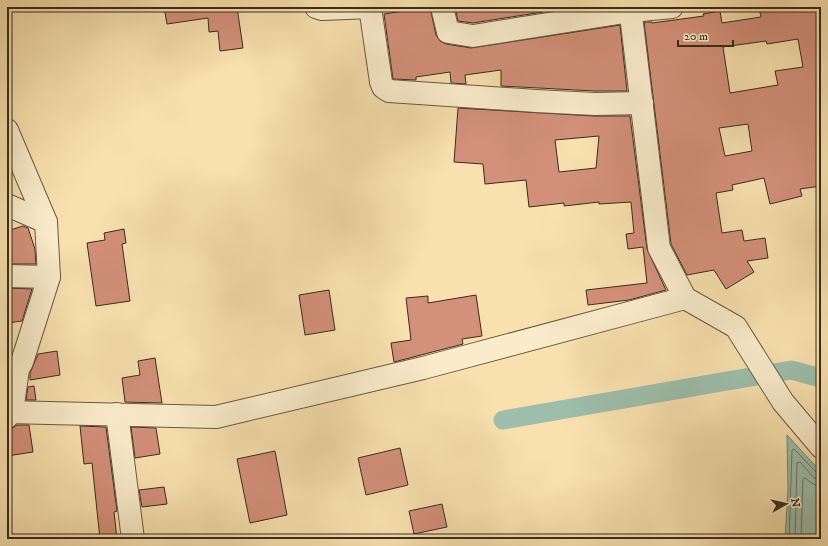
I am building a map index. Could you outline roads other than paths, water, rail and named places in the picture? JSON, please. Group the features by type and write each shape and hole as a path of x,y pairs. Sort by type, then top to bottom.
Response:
{"street":[{"path":"316,7 322,9 371,7 381,82 383,87 389,91 536,102 595,104 642,103"},
{"path":"442,7 448,32 473,36 631,9 672,7"},
{"path":"631,9 659,248 685,298 736,327 783,402 821,447"},
{"path":"7,130 46,222 49,277 14,362 18,369 9,414 117,414 216,417 423,368 685,298"},
{"path":"7,205 46,222"},
{"path":"7,276 49,277"},
{"path":"117,414 133,539"}],"water":[{"path":"787,435 821,472 821,539 785,539 788,489"}],"waterway":[{"path":"503,420 791,370 821,378"}]}
